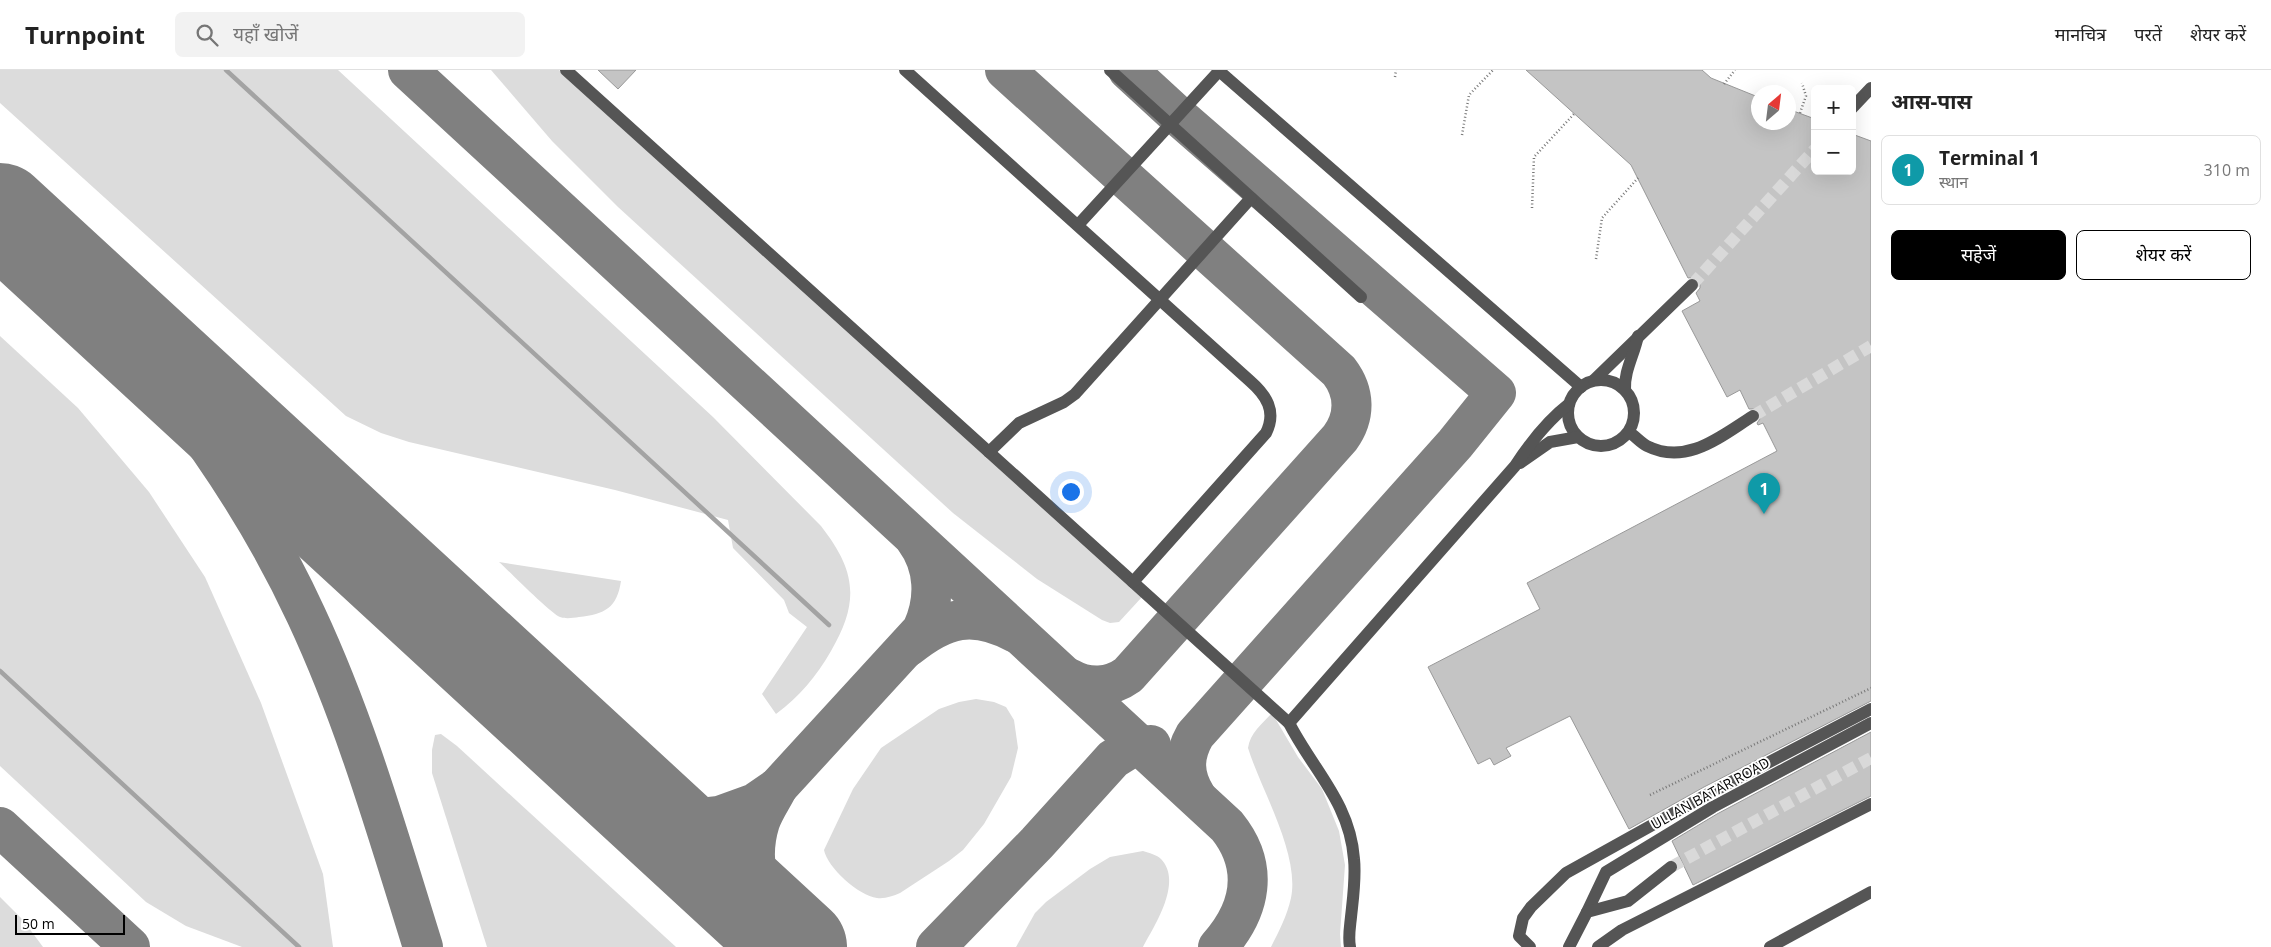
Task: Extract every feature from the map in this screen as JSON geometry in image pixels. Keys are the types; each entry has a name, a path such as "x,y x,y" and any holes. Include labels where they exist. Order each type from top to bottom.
{"street":[{"path":"566,70 1289,723 1327,781 1343,810 1349,828 1355,876 1350,947"},
{"path":"904,70 1262,392 1270,408 1269,427 1258,442 1133,582"},
{"path":"1110,70 1361,297"},
{"path":"1078,225 1219,70 1581,387"},
{"path":"1856,104 1871,88"},
{"path":"990,452 1019,423 1064,402 1075,394 1251,198"},
{"path":"1289,723 1515,466 1545,427 1569,404 1581,387 1594,380 1692,285"},
{"path":"1625,390 1628,364 1635,352 1638,336"},
{"path":"1569,404 1568,417 1570,427 1578,437 1592,446 1602,447 1621,441 1629,432 1635,415 1634,405 1625,390 1615,383 1594,380"},
{"path":"1629,432 1646,446 1669,452 1684,453 1700,449 1753,416"},
{"path":"1515,466 1550,442 1578,437"},
{"path":"1530,947 1519,936 1523,918 1540,898 1566,873 1708,794 1871,709"},
{"name":"ULLAN BATAR ROAD","path":"1569,947 1606,872 1713,807 1871,723"},
{"path":"1598,947 1622,930 1871,804"},
{"path":"1587,912 1628,900 1671,867"},
{"path":"1770,947 1871,892"}],"path":[{"path":"1395,77 1396,70"},
{"path":"1462,135 1469,95 1493,70"},
{"path":"1724,84 1735,70"},
{"path":"1800,113 1806,96 1802,83"},
{"path":"1532,208 1534,158 1574,114"},
{"path":"1596,258 1602,218 1638,178"},
{"path":"1650,795 1871,688"}],"shaded area":[{"path":"0,70 338,70 713,417 821,526 833,542 847,572 850,601 847,617 840,633 831,651 813,678 793,700 776,714 762,694 807,627 789,613 784,600 733,548 728,520 615,490 409,442 381,433 346,416 0,103"},
{"path":"491,70 559,70 1142,597 1119,622 1110,623 1102,620 1037,579 953,513 618,207 552,141"},
{"path":"0,336 78,408 149,492 205,577 261,703 323,874 333,947 242,947 186,926 146,902 0,766"},
{"path":"499,562 621,581 616,598 608,608 588,616 564,618 548,608"},
{"path":"976,699 994,702 1006,707 1014,720 1018,748 1011,777 984,824 963,850 900,893 889,897 877,898 862,892 837,872 826,857 824,850 853,789 881,748 939,709 959,702"},
{"path":"1272,713 1298,757 1322,789 1339,831 1345,865 1340,934 1341,947 1271,947 1291,898 1290,862 1278,822 1248,748 1254,733"},
{"path":"441,734 457,746 676,947 487,947 432,773 432,750 435,735"},
{"path":"1143,851 1161,859 1167,868 1169,879 1165,903 1143,947 1016,947 1035,913 1046,902 1090,869 1110,857"},
{"path":"0,897 23,920 43,947 0,947"}],"building":[{"path":"598,70 636,70 618,89"},
{"path":"1526,70 1702,70 1711,78 1751,94 1751,130 1796,130 1796,112 1811,118 1811,175 1856,175 1856,135 1871,141 1871,701 1704,787 1629,829 1570,716 1506,748 1511,756 1494,765 1490,758 1478,764 1428,667 1540,609 1527,583 1777,451 1763,423 1758,425 1757,423 1760,419 1760,411 1749,409 1740,390 1727,397 1682,311 1700,301 1696,293 1700,288 1700,283 1695,277 1688,278 1631,165"},
{"path":"1871,732 1871,796 1693,885 1672,841 1717,814"}],"waterway":[{"path":"226,70 829,625"},
{"path":"0,671 299,947"}],"taxiway":[{"path":"408,70 1227,826 1237,841 1244,857 1247,888 1238,918 1218,947"},
{"path":"1005,70 1339,371 1351,396 1349,421 1340,438 1128,675 1114,682 1099,686 1076,682 1069,678"},
{"path":"1128,70 1178,116 1496,393 1455,444 1195,735 1188,750 1186,766 1189,781 1196,796"},
{"path":"60,268 132,348 173,398 246,503 278,558 324,655 356,738 423,947"},
{"path":"622,786 663,810 681,816 701,818 719,816 755,803 778,787 922,630 930,607 931,583 926,560 922,549 915,539"},
{"path":"908,647 934,629 960,620 986,621 1016,633"},
{"path":"936,947 1037,843 1113,759 1129,749 1151,745"},
{"path":"778,787 760,822 755,857 757,874 761,891 777,921 801,947"},
{"path":"0,827 130,947"}],"runway":[{"path":"0,213 797,947"}],"tunnel":[{"path":"1692,285 1811,153"},
{"path":"1753,416 1871,346"},
{"path":"1671,867 1871,758"}],"place":[{"name":"Terminal 1","path":"1764,514"}]}
